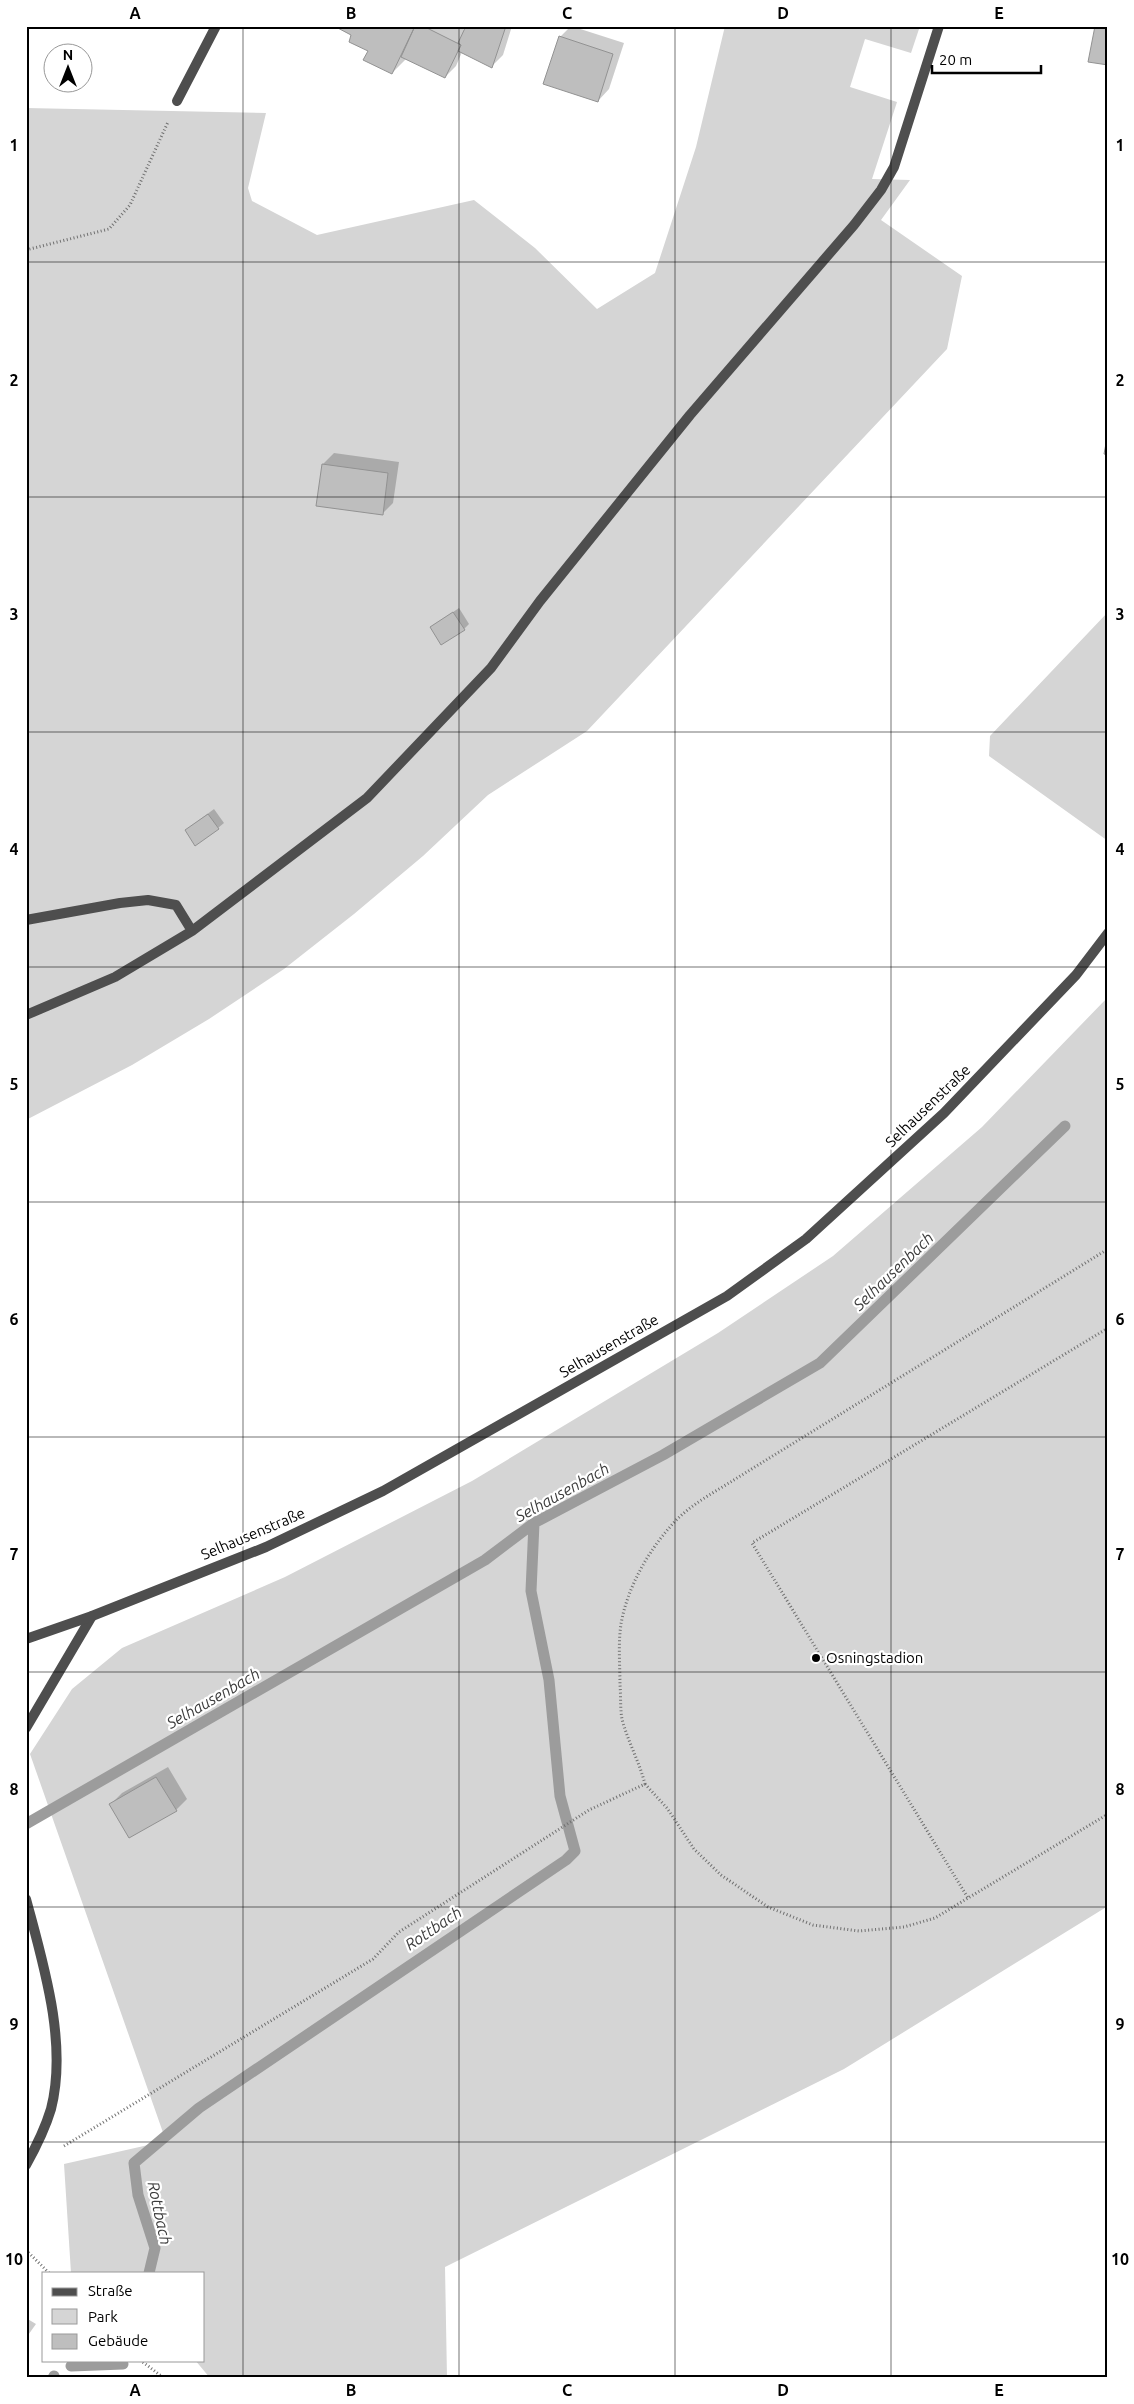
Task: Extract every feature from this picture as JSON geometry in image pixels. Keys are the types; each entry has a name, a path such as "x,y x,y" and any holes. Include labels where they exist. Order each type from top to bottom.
{"street":[{"path":"177,101 216,26"},
{"path":"26,1015 115,977 192,931 367,798 491,668 540,600 690,415 854,225 880,190 894,167 939,26"},
{"path":"26,920 120,903 148,900 176,905 192,931"},
{"name":"Selhausenstraße","path":"26,1639 92,1616 266,1547 383,1491 727,1296 806,1238 944,1113 1076,975 1108,933"},
{"path":"26,1728 92,1616"},
{"path":"26,1899 48,1978 54,2028 55,2082 51,2109 39,2142 26,2165"}],"path":[{"path":"26,250 109,229 130,205 136,195 177,101"},
{"path":"1108,1249 702,1500 671,1525 648,1557 632,1589 621,1624 620,1667 622,1718 629,1741 639,1761 645,1784 667,1808 694,1849 721,1875 768,1907 813,1925 859,1931 904,1927 935,1918 1108,1814"},
{"path":"968,1898 752,1543 1108,1328"},
{"path":"39,2142 63,2146 72,2141 373,1959 399,1932 589,1810 645,1784"},
{"path":"26,2250 48,2272"},
{"path":"143,2362 164,2378"}],"green space":[{"path":"725,26 920,26 911,53 865,39 850,87 897,102 872,179 910,180 881,220 962,276 947,349 587,731 488,795 423,856 284,969 209,1019 132,1065 26,1120 26,108 266,113 248,188 252,201 317,235 474,200 535,248 597,309 655,273 696,147"},
{"path":"1108,612 1108,841 989,756 990,736"},
{"path":"1108,997 1108,1906 844,2069 445,2267 447,2378 210,2378 197,2362 205,2362 205,2272 71,2272 64,2164 166,2141 30,1754 72,1689 122,1648 285,1577 472,1481 718,1333 833,1256 982,1127"}],"building":[{"path":"334,26 415,26 392,74 363,60 368,51 349,42 351,35"},
{"path":"415,26 423,26 461,45 445,78 401,57"},
{"path":"466,26 506,26 492,68 458,51 461,45 458,43"},
{"path":"1095,26 1108,26 1108,65 1088,62"},
{"path":"559,36 613,54 598,102 543,84"},
{"path":"1108,433 1108,455 1104,454"},
{"path":"322,464 388,473 383,515 316,506"},
{"path":"453,612 465,630 441,645 430,627"},
{"path":"208,814 219,829 195,846 185,830"},
{"path":"156,1777 177,1811 129,1838 109,1804"}],"waterway":[{"name":"Selhausenbach","path":"26,1824 485,1560 534,1523 663,1455 820,1363 1065,1126"},
{"name":"Rottbach","path":"149,2272 155,2248 138,2195 134,2163 199,2108 566,1860 575,1851 560,1796 549,1680 531,1591 534,1523"},
{"name":"Rottbach","path":"71,2366 123,2364"}],"place":[{"name":"Osningstadion","path":"816,1658"}]}
